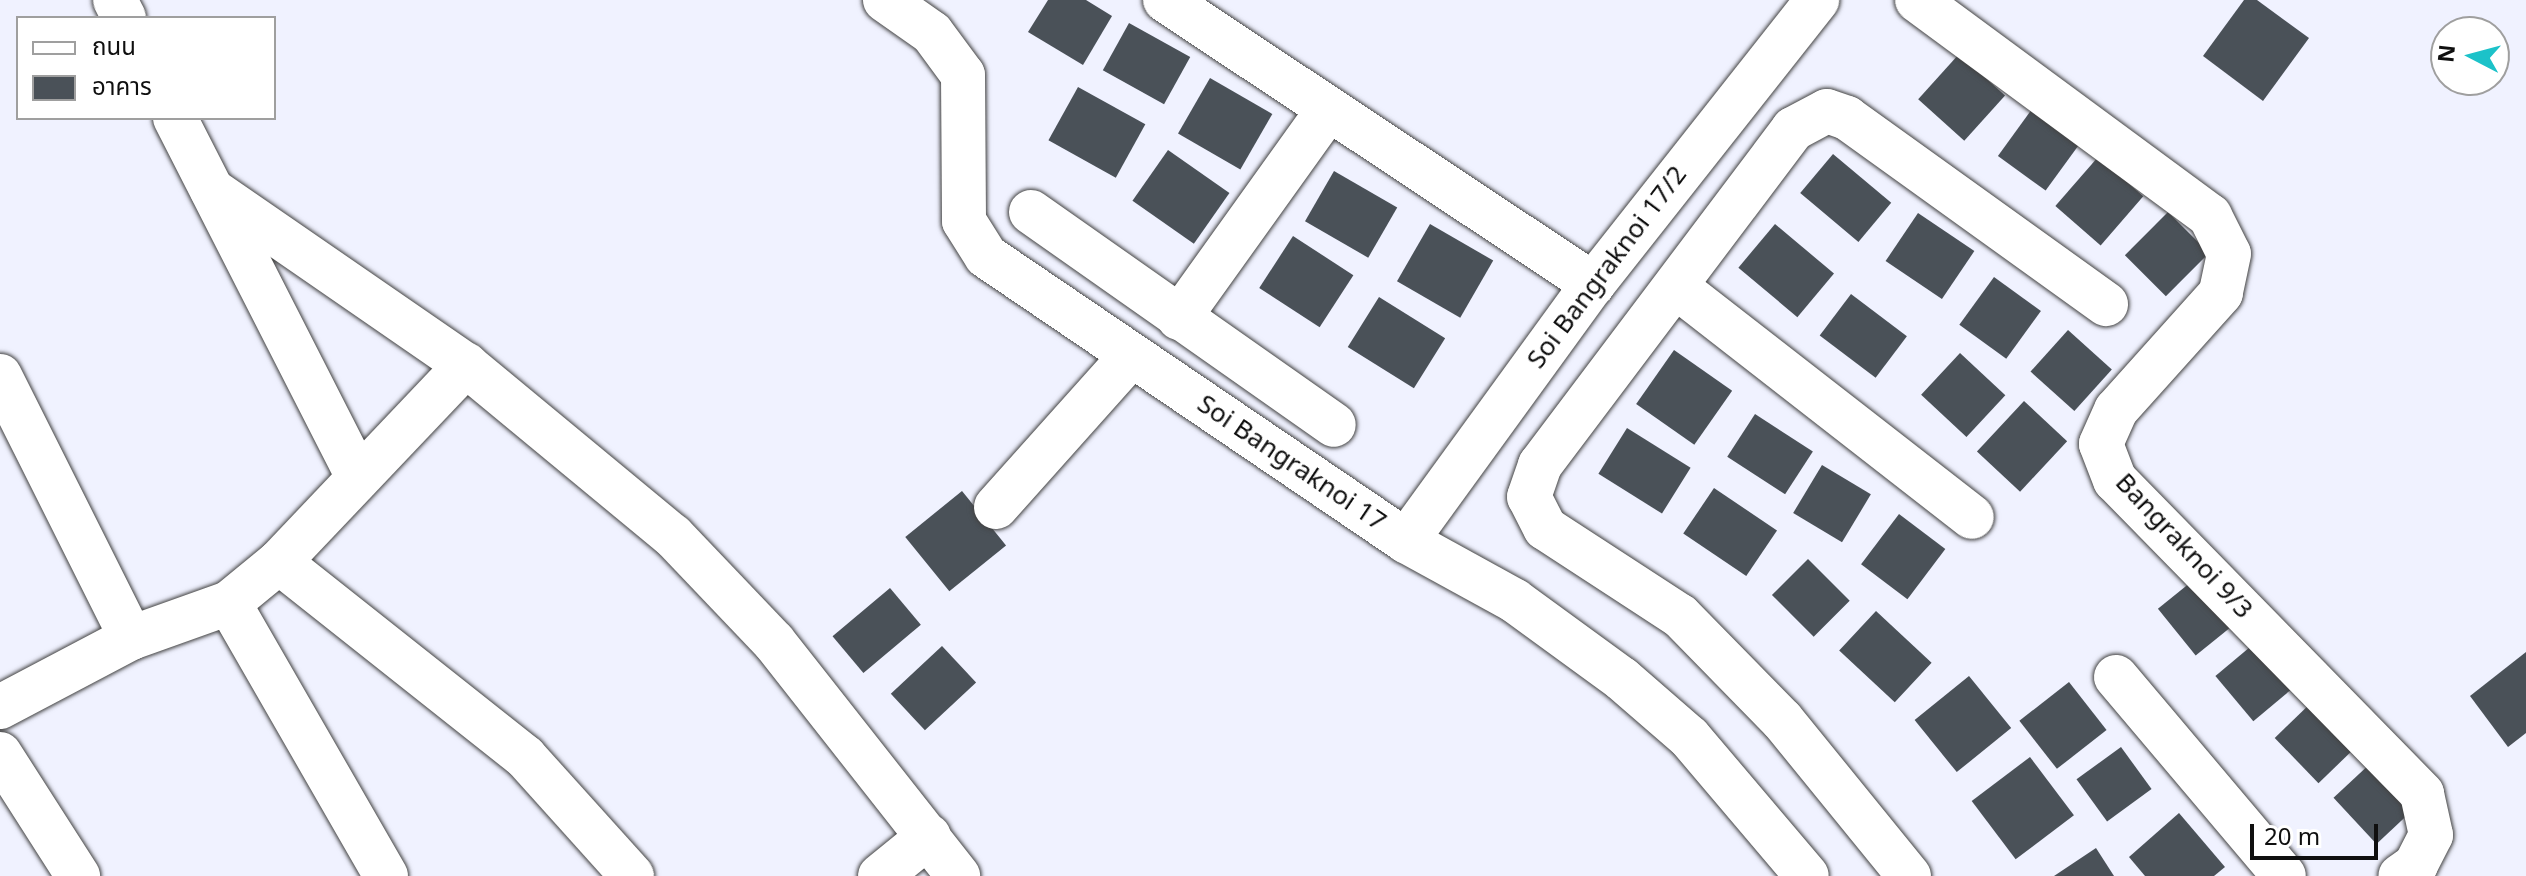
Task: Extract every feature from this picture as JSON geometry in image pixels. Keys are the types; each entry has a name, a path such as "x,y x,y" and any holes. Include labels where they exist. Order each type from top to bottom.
{"street":[{"name":"Soi Bangraknoi 17","path":"885,0 932,33 963,75 964,221 986,256 1130,357 1406,541 1515,601 1622,679 1689,737 1807,876"},
{"path":"1165,0 1327,111 1593,284"},
{"name":"Soi Bangraknoi 17/2","path":"1406,541 1593,284 1817,0"},
{"name":"Bangraknoi 9/3","path":"1917,0 2210,216 2229,254 2221,293 2116,410 2101,444 2115,480 2422,794 2431,835 2416,865 2400,876"},
{"path":"1179,318 1327,111"},
{"path":"1909,876 1782,720 1680,616 1545,528 1529,497 1540,465 1679,289 1793,129 1827,111 1847,118 2106,304"},
{"path":"176,120 358,477"},
{"path":"212,190 466,365 673,536 774,642 958,876"},
{"path":"1031,212 1334,425"},
{"path":"1679,289 1972,517"},
{"path":"996,507 1130,357"},
{"path":"0,707 131,638 229,603 279,562 466,365"},
{"path":"0,376 131,638"},
{"path":"279,562 525,757 632,876"},
{"path":"229,603 386,876"},
{"path":"2116,677 2284,876"},
{"path":"0,754 78,876"},
{"path":"880,876 929,836"}],"building":[{"path":"1048,0 1086,0 1112,16 1083,65 1028,32"},
{"path":"2244,0 2257,0 2309,38 2263,101 2203,56"},
{"path":"1129,23 1190,57 1164,104 1103,70"},
{"path":"1959,54 2005,95 1964,141 1918,99"},
{"path":"1210,78 1272,114 1240,169 1178,133"},
{"path":"1078,87 1145,124 1116,178 1048,140"},
{"path":"2032,109 2080,144 2046,191 1998,156"},
{"path":"1168,150 1229,193 1194,244 1132,201"},
{"path":"1833,154 1891,203 1858,242 1800,193"},
{"path":"2098,157 2143,196 2101,245 2055,206"},
{"path":"1334,171 1397,208 1368,258 1305,221"},
{"path":"2168,212 2209,253 2166,296 2125,255"},
{"path":"1918,213 1974,251 1942,299 1886,261"},
{"path":"1430,224 1493,260 1460,318 1397,281"},
{"path":"1775,224 1834,273 1797,317 1738,268"},
{"path":"1293,236 1353,275 1320,327 1259,288"},
{"path":"1994,277 2041,311 2006,359 1959,325"},
{"path":"1851,294 1907,336 1876,378 1820,336"},
{"path":"1379,297 1445,338 1414,388 1348,347"},
{"path":"2068,330 2112,369 2074,411 2031,372"},
{"path":"1674,350 1732,391 1694,445 1636,404"},
{"path":"1960,353 2005,395 1966,437 1921,395"},
{"path":"2024,401 2067,441 2020,492 1977,451"},
{"path":"1755,414 1813,452 1785,494 1727,457"},
{"path":"1627,428 1691,468 1662,514 1598,474"},
{"path":"1822,465 1871,494 1842,542 1793,513"},
{"path":"1714,488 1777,530 1746,576 1683,534"},
{"path":"962,491 1006,545 949,591 905,537"},
{"path":"1899,514 1945,549 1907,599 1861,564"},
{"path":"1808,559 1850,601 1814,637 1772,595"},
{"path":"2196,578 2234,625 2196,655 2158,609"},
{"path":"890,588 921,625 863,673 833,636"},
{"path":"1876,611 1932,663 1895,702 1839,650"},
{"path":"2256,642 2294,687 2253,721 2215,676"},
{"path":"942,646 976,683 925,730 891,694"},
{"path":"2526,652 2526,733 2508,747 2470,696"},
{"path":"1969,676 2011,728 1957,772 1915,720"},
{"path":"2069,682 2107,730 2057,769 2019,721"},
{"path":"2315,699 2359,744 2318,783 2275,738"},
{"path":"2121,747 2152,789 2107,821 2077,779"},
{"path":"2030,757 2074,815 2016,859 1972,801"},
{"path":"2373,761 2416,807 2376,844 2334,798"},
{"path":"2179,813 2225,867 2214,876 2145,876 2129,857"},
{"path":"2096,848 2114,876 2054,876"}]}
